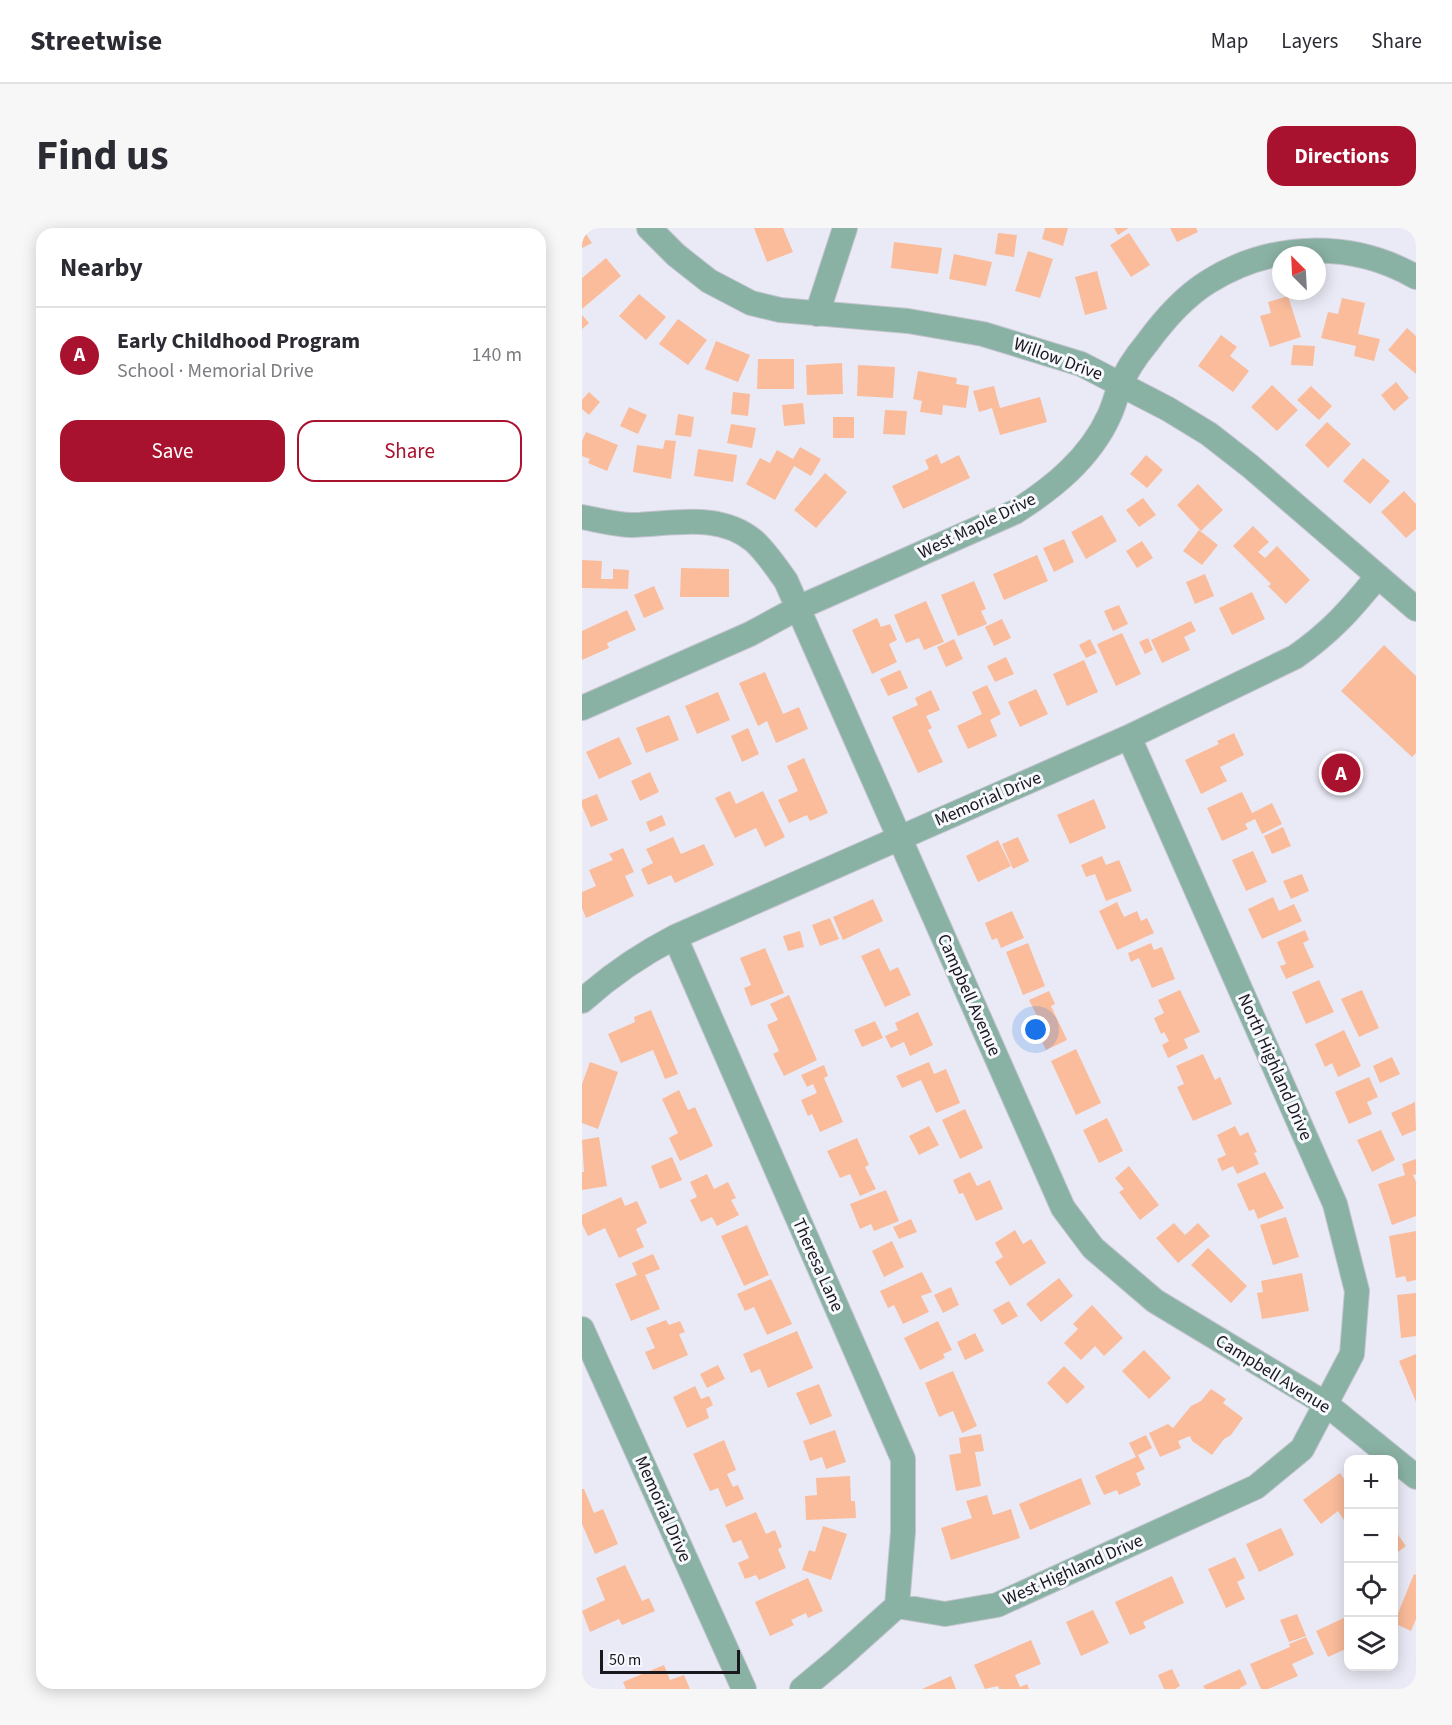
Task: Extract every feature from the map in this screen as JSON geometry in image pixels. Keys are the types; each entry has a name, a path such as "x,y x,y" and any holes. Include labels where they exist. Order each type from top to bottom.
{"street":[{"name":"Willow Drive","path":"649,228 676,255 709,281 751,303 780,310 908,321 982,334 1082,364 1168,409 1209,434 1250,466 1416,609"},
{"path":"817,314 845,228"},
{"name":"West Maple Drive","path":"582,708 750,634 798,608 1015,512 1044,493 1070,472 1090,447 1109,416 1121,384 1146,343 1176,309 1206,283 1233,269 1263,258 1296,250 1327,251 1353,253 1399,268 1416,277"},
{"name":"Campbell Avenue","path":"582,517 631,525 702,521 729,527 752,540 770,557 786,581 1063,1208 1093,1248 1155,1301 1326,1404 1416,1478"},
{"name":"Memorial Drive","path":"582,1001 608,978 640,955 675,937 1129,737 1295,657 1345,617 1378,576"},
{"name":"North Highland Drive","path":"1129,737 1335,1204 1357,1291 1352,1354 1326,1404"},
{"name":"Theresa Lane","path":"675,937 903,1459 903,1532 897,1606"},
{"name":"Memorial Drive","path":"582,1329 744,1689"},
{"name":"West Highland Drive","path":"897,1606 945,1614 997,1605 1256,1487 1302,1449 1326,1404"},
{"path":"802,1689 897,1606"}],"building":[{"path":"582,228 592,243 582,248"},
{"path":"754,228 783,228 793,252 767,262"},
{"path":"1045,228 1068,228 1063,246 1042,239"},
{"path":"1114,228 1129,228 1118,235"},
{"path":"1170,228 1196,228 1198,232 1177,242"},
{"path":"998,233 1017,235 1014,257 995,254"},
{"path":"1129,233 1150,265 1131,277 1110,245"},
{"path":"894,242 942,248 938,274 891,268"},
{"path":"1028,251 1053,259 1040,298 1015,291"},
{"path":"954,254 992,262 986,286 949,279"},
{"path":"606,258 621,276 582,309 582,278"},
{"path":"1097,271 1107,309 1085,315 1075,277"},
{"path":"639,294 666,317 646,340 619,316"},
{"path":"1342,298 1365,303 1358,334 1380,339 1374,361 1354,356 1356,346 1321,338 1328,312 1338,314"},
{"path":"1289,300 1301,337 1270,347 1260,316 1271,313 1268,302"},
{"path":"582,315 589,323 582,329"},
{"path":"678,319 707,340 688,365 659,344"},
{"path":"1407,328 1416,336 1416,374 1388,350"},
{"path":"1221,335 1237,347 1230,356 1249,371 1233,392 1198,366"},
{"path":"716,341 750,355 738,382 705,369"},
{"path":"1293,345 1315,346 1313,366 1291,365"},
{"path":"758,359 794,359 794,389 757,389"},
{"path":"842,363 843,394 807,395 806,365"},
{"path":"858,365 895,367 893,398 857,396"},
{"path":"918,371 957,378 956,384 969,386 966,408 943,405 942,415 920,412 922,401 913,399"},
{"path":"1396,382 1409,398 1394,411 1381,395"},
{"path":"1272,385 1298,410 1277,431 1251,407"},
{"path":"994,386 1000,408 1040,397 1047,422 1000,435 992,408 979,412 973,391"},
{"path":"1311,386 1332,406 1319,420 1297,400"},
{"path":"589,392 600,402 589,415 582,409 582,400"},
{"path":"733,392 750,394 748,416 731,414"},
{"path":"803,403 805,424 784,426 782,405"},
{"path":"629,407 647,415 638,434 620,426"},
{"path":"885,410 907,411 905,435 883,434"},
{"path":"678,414 694,417 691,437 675,435"},
{"path":"833,417 854,417 854,438 833,438"},
{"path":"1327,422 1351,444 1328,468 1305,445"},
{"path":"731,424 756,428 752,448 727,443"},
{"path":"586,432 618,445 607,471 588,463 590,459 582,456 582,441"},
{"path":"665,440 676,441 671,479 633,472 637,445 663,449"},
{"path":"800,447 821,459 811,476 794,466 775,500 746,484 760,458 770,463 777,450 793,459"},
{"path":"698,449 737,455 733,482 694,476"},
{"path":"937,454 941,464 959,455 970,478 903,509 892,486 929,469 925,460"},
{"path":"1146,455 1163,470 1147,488 1130,474"},
{"path":"1363,458 1390,481 1370,504 1343,481"},
{"path":"825,473 847,492 816,528 794,510"},
{"path":"1198,484 1223,510 1201,531 1177,505"},
{"path":"1404,491 1416,504 1416,529 1406,538 1381,512"},
{"path":"1143,498 1156,515 1139,527 1126,510"},
{"path":"1102,515 1117,541 1086,559 1071,532"},
{"path":"1253,526 1269,542 1258,552 1265,558 1277,546 1310,580 1286,604 1268,586 1271,584 1233,546"},
{"path":"1199,530 1218,545 1202,565 1183,551"},
{"path":"1064,539 1074,562 1054,572 1043,548"},
{"path":"1142,541 1153,558 1137,568 1126,551"},
{"path":"1037,555 1048,581 1004,600 993,574"},
{"path":"582,560 602,561 601,579 613,579 613,569 629,570 628,589 582,588"},
{"path":"681,568 729,569 729,597 680,597"},
{"path":"1205,574 1214,596 1195,604 1186,582"},
{"path":"974,581 986,609 981,611 987,624 958,636 941,595"},
{"path":"654,586 664,609 644,618 634,595"},
{"path":"1252,592 1265,619 1232,635 1219,608"},
{"path":"926,601 944,642 924,650 919,638 906,643 894,615"},
{"path":"1119,605 1128,624 1113,631 1104,611"},
{"path":"627,610 636,630 607,643 609,648 582,660 582,631"},
{"path":"877,618 881,627 890,624 897,640 889,644 897,662 872,674 852,630"},
{"path":"1002,619 1011,638 994,646 985,627"},
{"path":"1191,621 1196,631 1184,637 1190,650 1162,663 1151,640"},
{"path":"1122,633 1141,674 1116,686 1097,644"},
{"path":"1148,638 1153,650 1145,654 1139,642"},
{"path":"954,639 963,659 946,667 937,647"},
{"path":"1090,639 1097,653 1086,658 1079,645"},
{"path":"1384,645 1416,676 1416,753 1412,757 1341,691"},
{"path":"1006,657 1014,674 995,682 987,666"},
{"path":"1084,660 1098,692 1067,706 1053,674"},
{"path":"900,670 908,688 888,696 880,679"},
{"path":"765,672 783,714 799,707 808,729 776,743 767,721 758,726 739,683"},
{"path":"987,685 1001,714 990,720 997,736 968,749 957,726 982,714 972,692"},
{"path":"1036,689 1048,714 1020,727 1008,702"},
{"path":"931,690 940,710 926,716 932,728 928,730 943,762 918,773 892,717 918,705 915,698"},
{"path":"718,692 730,720 697,734 685,706"},
{"path":"669,715 679,740 646,753 636,728"},
{"path":"748,728 759,754 742,762 731,736"},
{"path":"1234,733 1244,755 1220,767 1227,781 1201,794 1185,760 1219,744 1217,741"},
{"path":"619,737 632,764 599,779 586,752"},
{"path":"804,758 828,813 810,821 807,815 789,823 778,800 798,791 787,766"},
{"path":"650,772 659,792 640,801 631,781"},
{"path":"730,791 736,804 763,791 785,837 765,847 756,828 735,838 715,798"},
{"path":"1242,792 1252,813 1272,803 1282,824 1262,834 1255,819 1245,824 1248,829 1222,841 1207,808"},
{"path":"597,794 608,820 591,827 582,806 582,800"},
{"path":"1094,799 1106,828 1070,844 1057,815"},
{"path":"662,815 666,825 650,832 646,822"},
{"path":"1283,827 1291,846 1272,854 1264,836"},
{"path":"673,837 681,854 704,844 714,865 675,883 671,875 648,885 641,869 653,863 646,849"},
{"path":"1018,837 1029,861 1013,869 1002,844"},
{"path":"998,840 1011,866 978,882 966,856"},
{"path":"623,848 634,872 625,876 634,896 586,918 582,908 582,892 596,886 589,870 613,860 609,854"},
{"path":"1253,851 1267,882 1246,891 1232,860"},
{"path":"1102,856 1106,865 1119,860 1132,891 1106,901 1095,874 1086,877 1081,865"},
{"path":"1302,874 1309,891 1291,899 1283,881"},
{"path":"1273,897 1279,911 1294,904 1302,921 1262,939 1248,909"},
{"path":"873,899 883,921 843,940 833,917"},
{"path":"1117,902 1124,917 1137,911 1141,921 1147,918 1154,933 1117,950 1099,911"},
{"path":"1012,911 1024,938 1001,948 997,938 992,940 985,923"},
{"path":"830,918 839,939 820,946 812,925"},
{"path":"1305,930 1309,940 1303,943 1314,967 1286,979 1280,966 1286,964 1277,942"},
{"path":"800,931 804,947 788,951 783,936"},
{"path":"1028,943 1045,986 1023,995 1006,952"},
{"path":"1151,943 1154,950 1162,947 1175,979 1152,988 1139,958 1131,962 1128,953"},
{"path":"765,948 784,993 751,1006 744,988 751,985 740,958"},
{"path":"879,948 890,971 898,967 911,995 885,1007 861,956"},
{"path":"1319,980 1334,1012 1306,1024 1292,992"},
{"path":"1180,990 1200,1032 1184,1039 1188,1048 1168,1058 1162,1045 1169,1041 1164,1032 1161,1034 1154,1018 1164,1013 1158,1000"},
{"path":"1362,990 1379,1028 1359,1037 1341,999"},
{"path":"1049,991 1055,1004 1051,1006 1067,1040 1046,1050 1033,1023 1039,1020 1029,1000"},
{"path":"789,995 817,1060 784,1076 773,1054 779,1051 767,1025 778,1020 770,1004"},
{"path":"651,1010 678,1074 665,1079 653,1050 621,1063 608,1034 635,1022 634,1017"},
{"path":"918,1012 933,1045 910,1056 904,1042 891,1048 885,1036 898,1030 895,1023"},
{"path":"875,1021 883,1038 862,1047 854,1030"},
{"path":"1344,1030 1361,1066 1338,1077 1332,1063 1325,1067 1315,1044"},
{"path":"1076,1049 1101,1103 1076,1115 1051,1061"},
{"path":"1203,1054 1215,1080 1220,1077 1232,1104 1193,1121 1177,1087 1184,1084 1176,1066"},
{"path":"1392,1057 1400,1074 1380,1083 1373,1066"},
{"path":"590,1062 618,1072 598,1129 582,1123 582,1084"},
{"path":"929,1062 934,1074 946,1069 960,1103 936,1113 921,1080 902,1088 896,1076"},
{"path":"824,1065 828,1076 824,1078 843,1122 820,1132 812,1114 808,1116 801,1100 817,1093 813,1084 807,1087 801,1075"},
{"path":"1369,1077 1378,1097 1367,1102 1372,1114 1349,1124 1335,1092"},
{"path":"679,1090 688,1110 695,1107 713,1146 680,1161 669,1138 678,1133 662,1099"},
{"path":"1415,1102 1416,1130 1402,1136 1391,1113"},
{"path":"965,1109 983,1148 960,1159 942,1120"},
{"path":"1107,1118 1123,1151 1099,1163 1083,1130"},
{"path":"929,1126 939,1145 919,1155 909,1136"},
{"path":"1235,1126 1240,1136 1248,1132 1257,1152 1254,1153 1259,1164 1237,1174 1233,1166 1222,1171 1217,1159 1226,1155 1217,1135"},
{"path":"1381,1130 1395,1160 1372,1172 1357,1140"},
{"path":"599,1137 607,1186 582,1190 582,1172 584,1172 582,1140"},
{"path":"857,1138 869,1165 865,1167 876,1189 860,1196 850,1174 840,1178 827,1151"},
{"path":"672,1157 682,1180 660,1189 651,1166"},
{"path":"1416,1159 1416,1174 1413,1175 1416,1182 1416,1216 1392,1225 1378,1184 1405,1175 1402,1164"},
{"path":"1129,1166 1159,1205 1140,1220 1119,1192 1124,1189 1115,1178"},
{"path":"970,1172 977,1186 990,1180 1003,1209 976,1221 963,1193 959,1194 953,1180"},
{"path":"1265,1172 1284,1208 1258,1219 1254,1209 1249,1211 1237,1184"},
{"path":"707,1174 714,1189 728,1182 736,1198 731,1200 739,1215 717,1226 712,1217 701,1222 690,1200 697,1197 690,1182"},
{"path":"886,1190 899,1221 874,1231 871,1224 860,1229 850,1204"},
{"path":"621,1197 625,1206 637,1201 647,1223 636,1229 644,1247 619,1258 605,1228 588,1236 582,1224 582,1215"},
{"path":"1286,1217 1299,1257 1273,1265 1260,1225"},
{"path":"911,1219 917,1232 899,1239 893,1227"},
{"path":"1174,1223 1185,1235 1198,1223 1210,1236 1178,1263 1156,1238"},
{"path":"747,1225 769,1275 744,1286 721,1236"},
{"path":"1015,1230 1023,1244 1031,1239 1046,1263 1010,1286 995,1262 1003,1257 995,1243"},
{"path":"1416,1231 1416,1280 1407,1282 1405,1276 1396,1278 1389,1236"},
{"path":"892,1241 904,1267 884,1277 872,1251"},
{"path":"1208,1248 1247,1286 1231,1303 1191,1265"},
{"path":"653,1254 660,1269 645,1275 660,1309 631,1321 615,1284 637,1275 632,1263"},
{"path":"922,1272 932,1292 921,1296 929,1312 903,1324 894,1305 888,1308 880,1291"},
{"path":"1302,1273 1309,1311 1262,1319 1257,1293 1263,1292 1261,1281"},
{"path":"1059,1278 1073,1296 1041,1322 1026,1304"},
{"path":"771,1279 792,1324 767,1335 754,1307 745,1311 737,1294"},
{"path":"951,1287 959,1305 943,1313 934,1295"},
{"path":"1416,1293 1416,1336 1401,1338 1397,1295"},
{"path":"1009,1301 1018,1316 1002,1325 993,1310"},
{"path":"1092,1305 1123,1338 1104,1356 1095,1346 1081,1360 1064,1343 1078,1329 1073,1324"},
{"path":"666,1320 669,1325 680,1321 685,1332 679,1334 688,1355 653,1370 645,1352 655,1348 646,1328"},
{"path":"938,1321 952,1350 943,1354 945,1358 920,1370 904,1338"},
{"path":"797,1331 813,1368 768,1388 760,1369 751,1373 743,1354"},
{"path":"975,1333 984,1351 965,1360 957,1342"},
{"path":"1144,1350 1171,1378 1149,1399 1122,1371"},
{"path":"1416,1354 1416,1402 1399,1361"},
{"path":"718,1365 725,1379 707,1388 700,1374"},
{"path":"1064,1366 1085,1387 1067,1404 1047,1383"},
{"path":"953,1371 977,1426 962,1433 953,1411 939,1417 925,1383"},
{"path":"819,1384 832,1416 810,1425 796,1393"},
{"path":"695,1386 701,1399 709,1396 713,1405 706,1409 709,1418 687,1428 673,1397"},
{"path":"1211,1389 1226,1399 1223,1403 1243,1418 1231,1435 1224,1439 1212,1455 1192,1441 1190,1436 1178,1441 1181,1448 1160,1457 1149,1433 1168,1424 1173,1428 1191,1406 1201,1401"},
{"path":"835,1430 846,1462 826,1469 822,1457 810,1461 803,1441"},
{"path":"981,1434 984,1451 975,1452 981,1486 956,1491 949,1455 961,1453 959,1438"},
{"path":"1146,1435 1152,1448 1138,1455 1145,1469 1136,1473 1141,1485 1119,1495 1117,1490 1104,1495 1095,1476 1136,1457 1129,1443"},
{"path":"724,1440 736,1470 727,1474 733,1487 738,1485 744,1499 726,1507 718,1488 710,1491 693,1454"},
{"path":"1340,1473 1344,1479 1344,1520 1338,1511 1321,1524 1303,1500"},
{"path":"850,1476 851,1501 855,1501 856,1518 806,1520 805,1496 817,1495 816,1478"},
{"path":"1081,1478 1091,1504 1030,1530 1019,1504"},
{"path":"582,1489 594,1513 603,1509 618,1544 595,1554 582,1524"},
{"path":"987,1495 993,1515 1011,1509 1020,1538 951,1560 941,1528 972,1518 966,1501"},
{"path":"756,1512 766,1534 775,1530 782,1547 778,1549 786,1568 759,1580 756,1575 745,1579 738,1563 749,1558 741,1540 733,1543 725,1525"},
{"path":"823,1526 847,1534 831,1580 802,1570 809,1550 815,1552"},
{"path":"1281,1528 1294,1555 1259,1572 1246,1544"},
{"path":"1398,1535 1406,1546 1398,1552"},
{"path":"1235,1557 1245,1578 1237,1582 1245,1599 1226,1608 1208,1569"},
{"path":"625,1565 642,1601 649,1598 655,1611 622,1625 619,1619 590,1632 582,1611 605,1600 596,1578"},
{"path":"1414,1574 1416,1575 1416,1619 1411,1631 1398,1625 1398,1613"},
{"path":"1172,1576 1184,1603 1143,1622 1146,1628 1130,1635 1115,1602"},
{"path":"808,1578 823,1611 808,1618 806,1613 791,1620 794,1625 770,1636 755,1602"},
{"path":"1093,1610 1109,1643 1081,1656 1066,1622"},
{"path":"1297,1614 1306,1636 1289,1642 1280,1620"},
{"path":"1344,1618 1344,1650 1328,1657 1316,1631"},
{"path":"1306,1637 1314,1654 1292,1664 1298,1676 1268,1689 1261,1689 1250,1664 1290,1647 1289,1644"},
{"path":"1031,1640 1041,1664 1015,1675 1020,1687 1027,1684 1029,1689 999,1689 998,1686 985,1689 974,1665"},
{"path":"664,1665 670,1680 684,1675 690,1689 626,1689 623,1682"},
{"path":"1172,1669 1180,1686 1175,1689 1164,1689 1158,1675"},
{"path":"1240,1669 1247,1684 1240,1689 1205,1689 1203,1686"},
{"path":"951,1676 956,1689 922,1689"}],"place":[{"name":"Early Childhood Program","path":"1341,773"}]}
